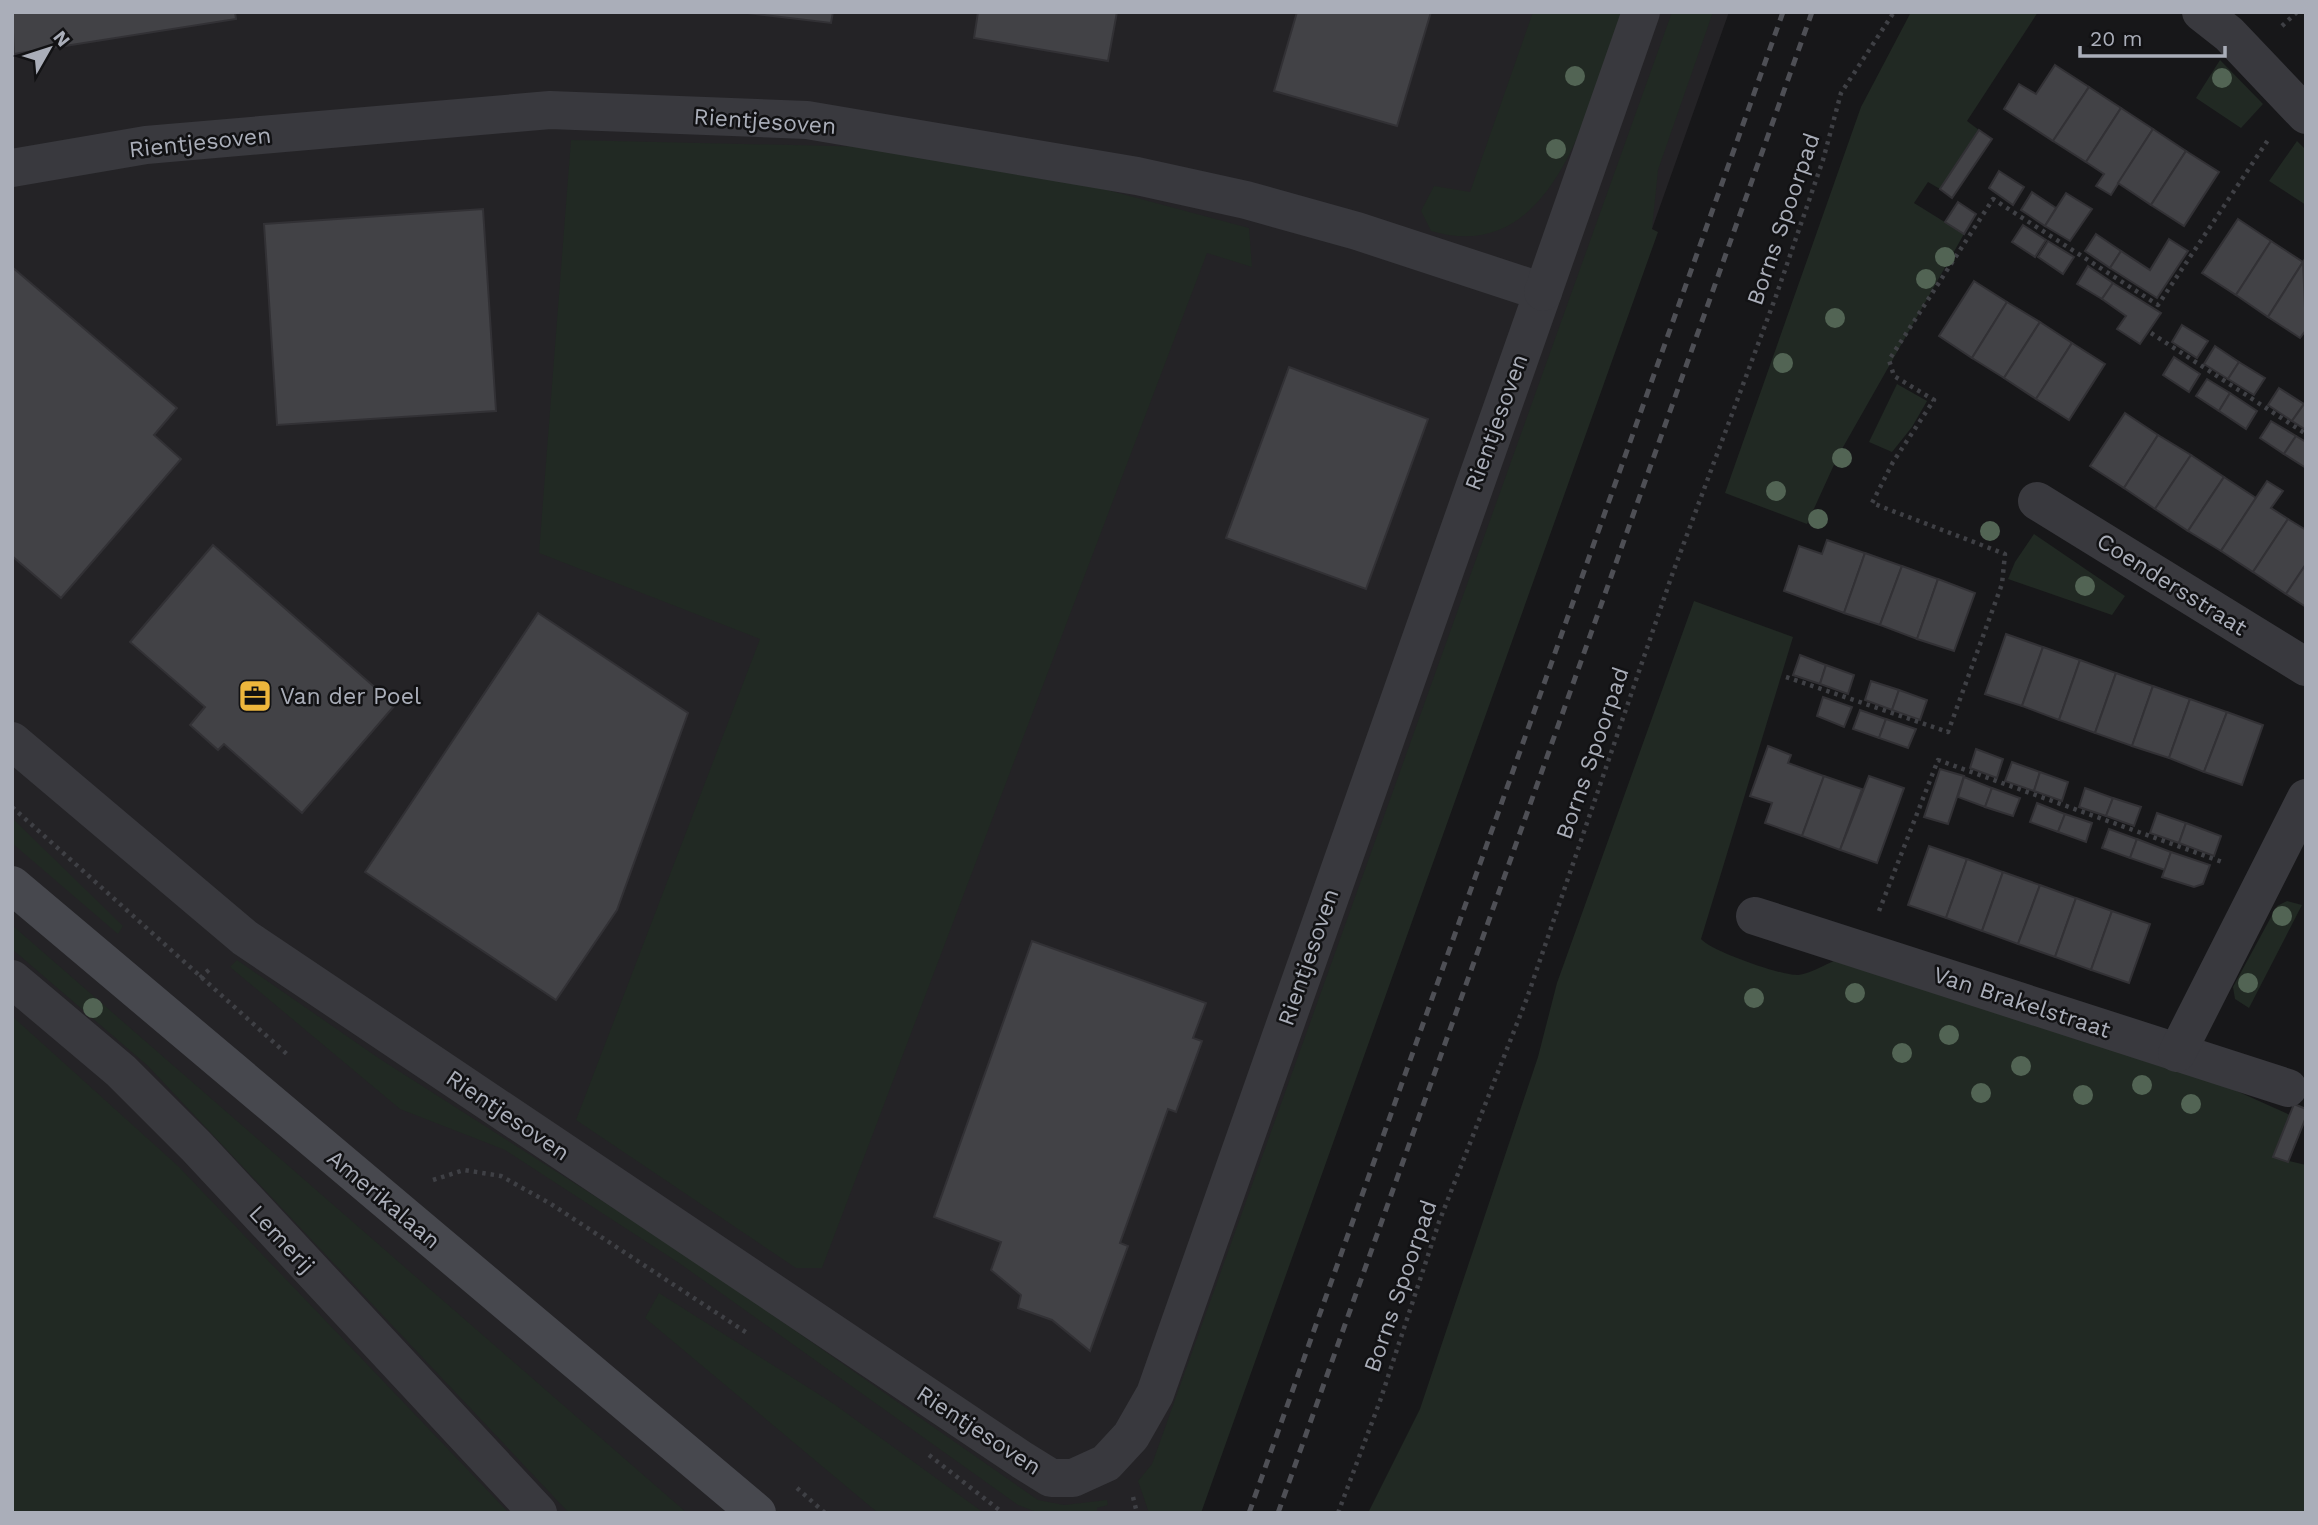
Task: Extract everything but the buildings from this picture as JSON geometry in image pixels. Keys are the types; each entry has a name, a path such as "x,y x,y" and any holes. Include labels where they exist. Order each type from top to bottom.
{"main road":[{"name":"Amerikalaan","path":"12,885 757,1513"}],"street":[{"name":"Rientjesoven","path":"12,741 245,938 1022,1460 1051,1478 1073,1478 1106,1463 1131,1436 1155,1394 1641,12"},
{"path":"2201,12 2229,34 2300,108"},
{"name":"Rientjesoven","path":"12,168 146,145 550,110 807,120 1137,176 1246,200 1356,231 1543,292"},
{"name":"Coendersstraat","path":"2037,501 2306,667"},
{"path":"2177,1053 2306,798"},
{"name":"Van Brakelstraat","path":"1755,916 2288,1088"},
{"name":"Lemerij","path":"12,979 121,1071 196,1146 538,1513"}],"path":[{"name":"Borns Spoorpad","path":"1338,1513 1380,1401 1439,1223 1527,998 1672,575 1776,296 1823,160 1841,93 1894,12"},
{"path":"1786,677 1948,732 2002,584 2005,554 1872,503 1894,462 1934,400 1894,376 1889,360 1993,199 2158,305 2300,108"},
{"path":"2151,333 2306,434"},
{"path":"1863,951 1938,760 2266,878"},
{"path":"12,807 291,1057"},
{"path":"422,1172 432,1180 464,1170 501,1176 551,1204 758,1340"},
{"path":"925,1452 1003,1513"}],"shaded area":[{"path":"12,12 1729,12 1196,1513 12,1513"},
{"path":"1533,12 1622,12 1581,129 1562,168 1539,201 1510,225 1474,236 1431,231 1421,211 1434,186 1470,192"},
{"path":"1672,12 1713,12 1658,170 1652,229 1658,232 1201,1513 1149,1513 1138,1481 1152,1464"},
{"path":"1911,12 2038,12 1967,121 1979,130 1940,189 1928,182 1914,203 1964,234 1838,456 1807,524 1725,493 1861,107"},
{"path":"2220,60 2263,104 2241,128 2196,98"},
{"path":"571,140 877,147 1085,184 1249,228 1252,267 1207,253 822,1268 796,1268 576,1120 760,639 539,553"},
{"path":"2297,141 2306,150 2306,205 2269,181"},
{"path":"1897,384 1927,401 1912,427 1892,452 1869,442"},
{"path":"2034,534 2125,596 2112,615 2008,579 2015,562"},
{"path":"1694,601 1793,637 1701,939 1732,956 1790,974 1807,973 1834,961 2181,1066 2290,1115 2273,1157 2306,1165 2306,1513 1368,1513 1420,1409 1538,1057 1557,983"},
{"path":"12,818 123,926 118,934 12,843"},
{"path":"2287,901 2302,905 2249,1008 2235,999 2233,987 2277,906"},
{"path":"12,925 687,1513 569,1513 148,1066 12,949"},
{"path":"237,960 380,1059 684,1253 1038,1500 1064,1505 1107,1500 1108,1505 1097,1508 1097,1513 1039,1513 1018,1505 679,1263 505,1150 400,1109 230,967"},
{"path":"12,1016 178,1166 509,1513 12,1513"},
{"path":"659,1293 834,1404 984,1513 878,1513 645,1318"}],"railway":[{"path":"1249,1513 1783,12"},
{"path":"1278,1513 1812,12"}],"place":[{"name":"Van der Poel","path":"255,696"}]}
